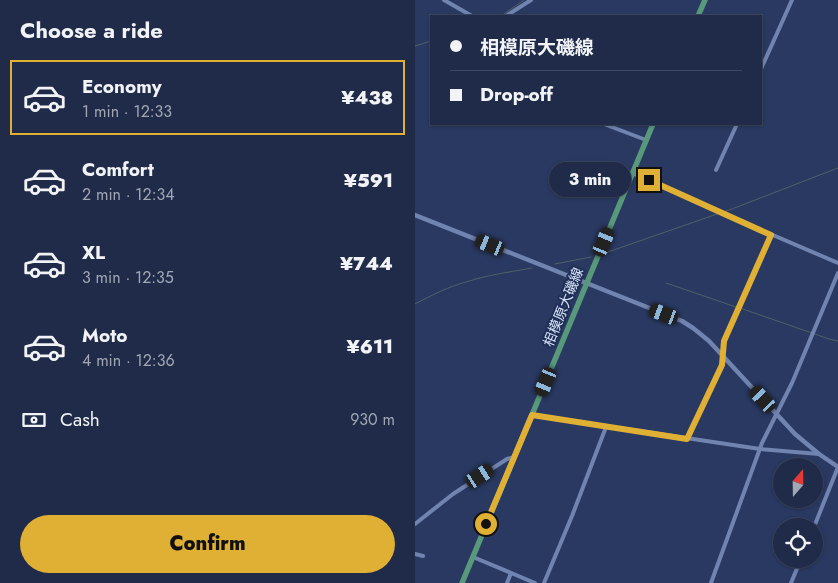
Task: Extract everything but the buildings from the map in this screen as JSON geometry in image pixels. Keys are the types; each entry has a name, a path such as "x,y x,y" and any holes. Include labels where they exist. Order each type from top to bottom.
{"main road":[{"path":"698,15 705,0"},
{"name":"相模原大磯線","path":"462,583 653,125"}],"street":[{"path":"444,0 470,15"},
{"path":"508,15 531,0"},
{"path":"762,68 792,0"},
{"path":"607,125 646,140"},
{"path":"716,170 737,125"},
{"path":"632,173 838,264"},
{"path":"416,217 586,283 693,328 723,355 795,434 838,467 818,518"},
{"path":"687,439 722,365 724,341 771,235"},
{"path":"711,583 760,449 792,383 838,273"},
{"path":"532,415 760,449 819,454"},
{"path":"544,583 606,427"},
{"path":"415,524 453,494 507,459 514,457"},
{"path":"415,554 423,556"},
{"path":"473,557 535,583"},
{"path":"791,583 797,568"},
{"path":"507,583 511,573"}],"waterway":[{"path":"502,15 524,0"},
{"path":"415,46 430,41"},
{"path":"724,212 838,168"},
{"path":"605,253 720,213"},
{"path":"555,264 591,257"},
{"path":"415,304 459,284 532,268"},
{"path":"666,283 736,307"},
{"path":"740,308 838,341"}],"route":[{"path":"486,524 532,415 687,439 722,365 724,341 771,235 649,180"}]}
